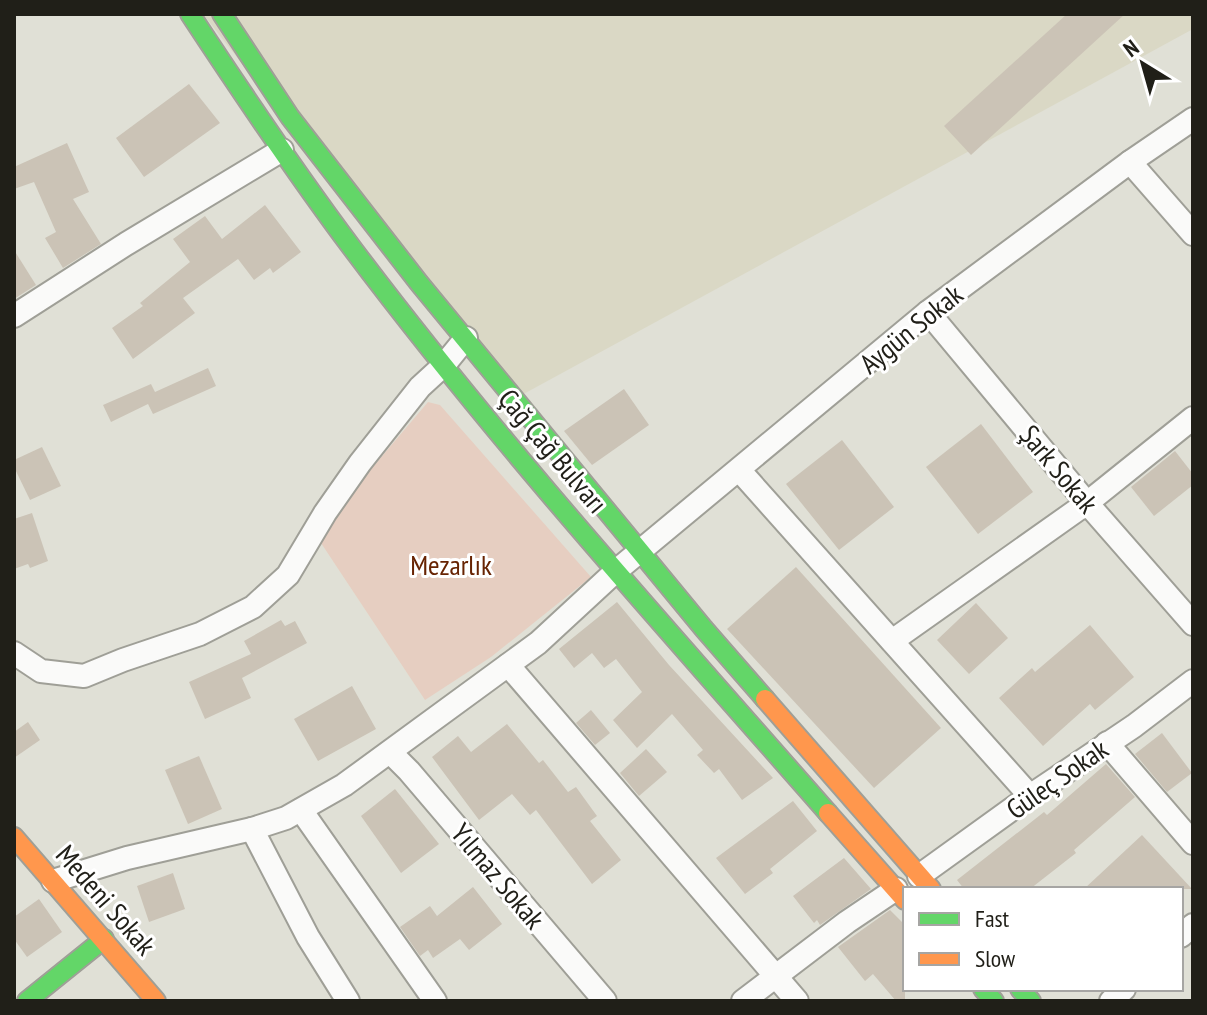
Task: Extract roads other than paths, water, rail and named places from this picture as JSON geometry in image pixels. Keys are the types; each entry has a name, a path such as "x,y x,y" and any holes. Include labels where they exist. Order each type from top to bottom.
{"main road":[{"name":"Çağ Çağ Bulvarı","path":"190,14 335,229 444,365 616,571 900,894"},
{"name":"Çağ Çağ Bulvarı","path":"222,14 290,117 639,552 925,882"},
{"name":"Medeni Sokak","path":"14,837 156,1001"},
{"path":"27,1001 104,939"}],"street":[{"name":"Aygün Sokak","path":"53,881 127,858 286,818 344,785 538,643 616,571 928,312 1193,119"},
{"path":"14,316 282,150"},
{"path":"1130,162 1193,234"},
{"name":"Şark Sokak","path":"928,312 1087,503 1193,624"},
{"path":"14,653 41,671 84,676 200,634 253,607 288,575 325,513 360,463 413,395 466,338"},
{"path":"892,641 1087,503 1193,418"},
{"path":"740,471 1030,796"},
{"path":"508,665 797,1001"},
{"name":"Güleç Sokak","path":"925,882 1030,796 1134,726 1193,681"},
{"path":"1107,743 1193,843"},
{"name":"Yılmaz Sokak","path":"390,752 605,1001"},
{"path":"301,810 435,1001"},
{"path":"252,829 308,937 348,1001"},
{"path":"743,1001 847,922 900,894"}],"park label":[{"name":"Mezarlık","path":"451,565"}]}
